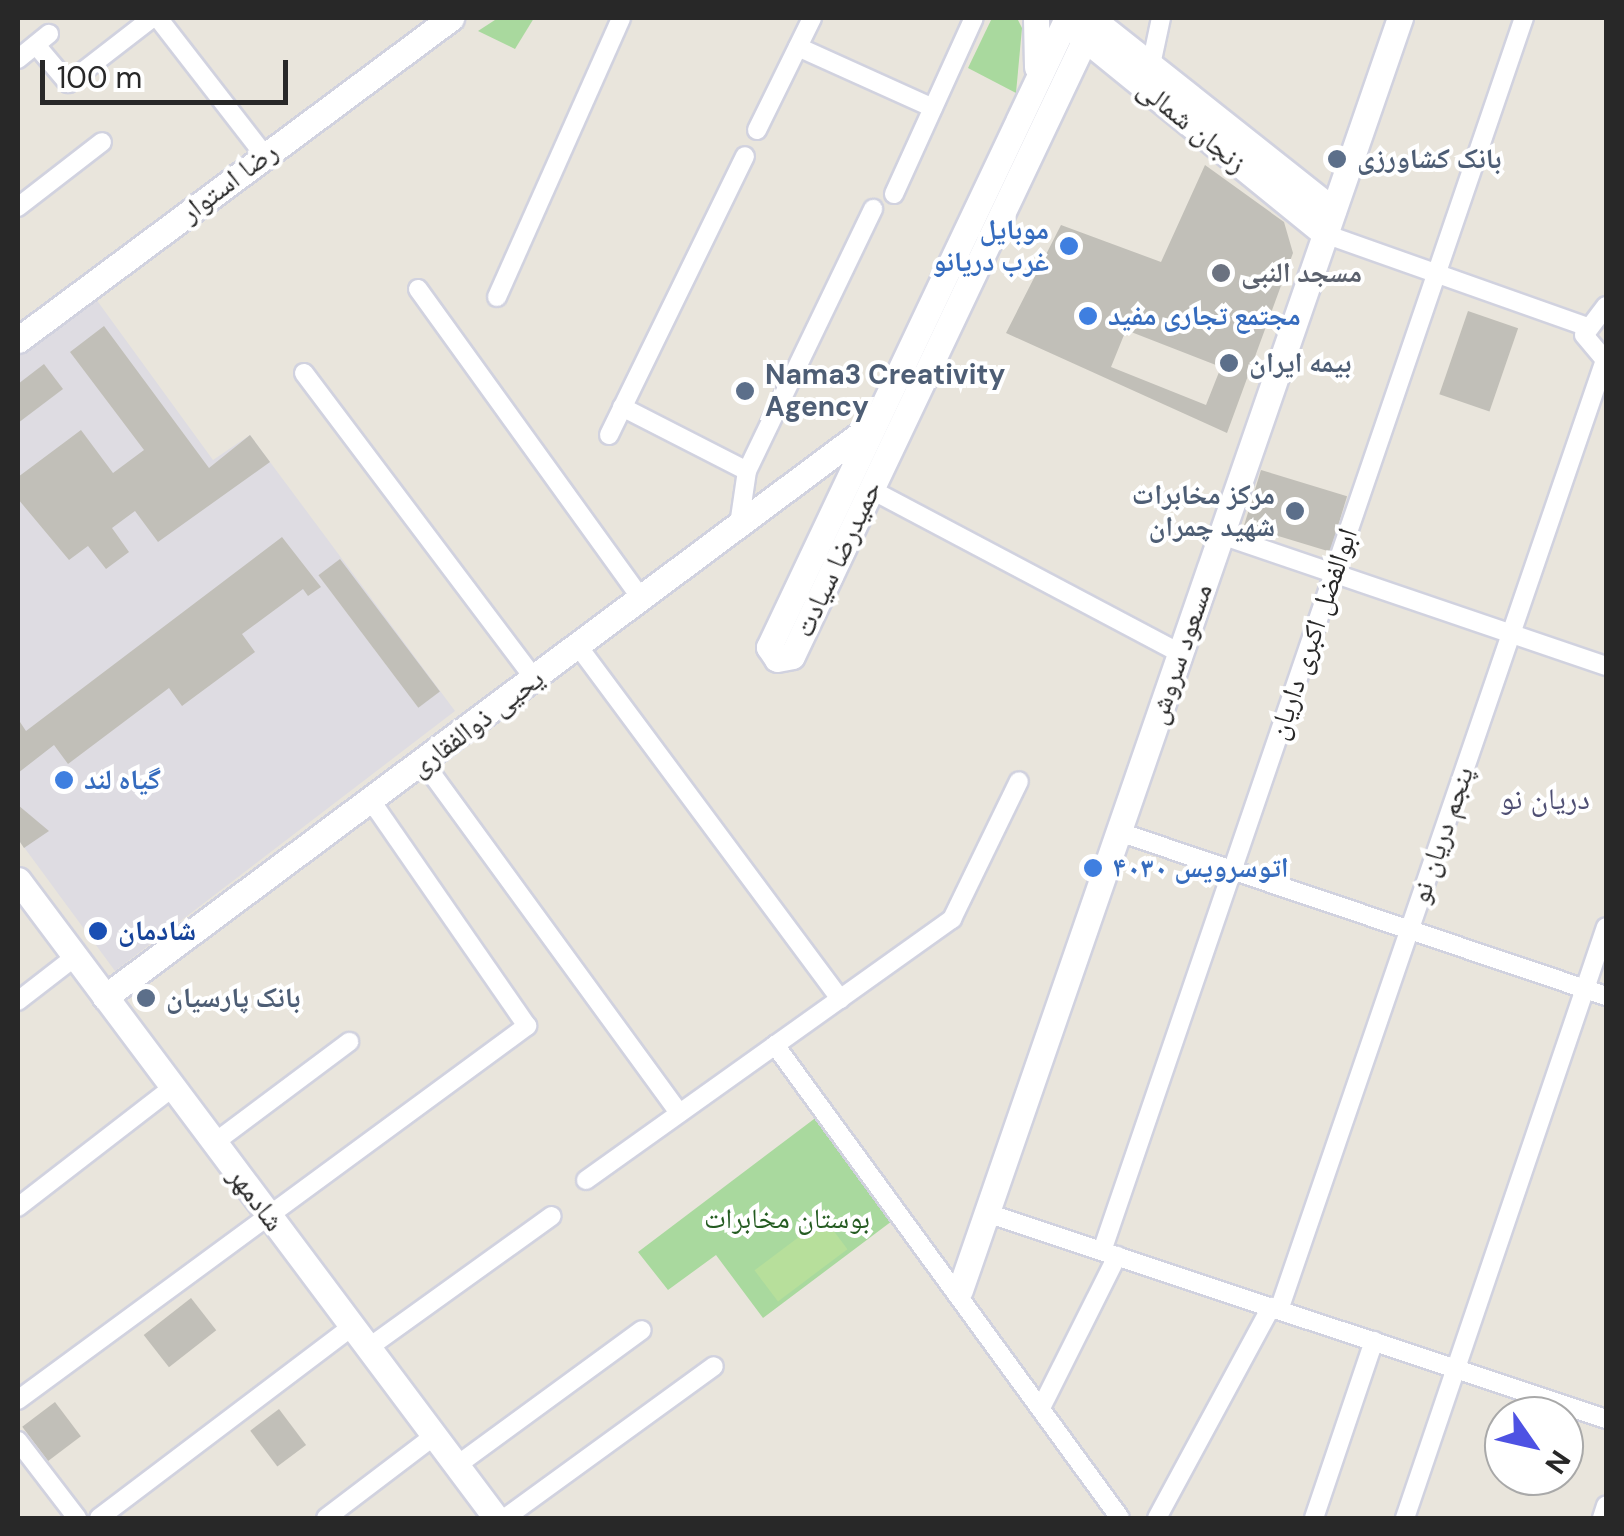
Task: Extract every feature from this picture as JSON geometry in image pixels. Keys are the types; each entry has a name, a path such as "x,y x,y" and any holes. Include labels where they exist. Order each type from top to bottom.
{"street":[{"path":"18,59 42,39 68,83 155,18 265,156"},
{"path":"497,297 621,18"},
{"path":"757,130 812,18"},
{"path":"894,194 974,18"},
{"path":"1035,85 1036,18"},
{"path":"1152,66 1161,18"},
{"name":"مسعود سروش","path":"960,1290 1400,18"},
{"name":"ابوالفضل اکبری داریان","path":"1042,1406 1110,1254 1232,871 1524,18"},
{"path":"1024,109 1064,19 1096,22 1124,57 1090,73 1060,94"},
{"name":"رضا استوار","path":"18,340 446,20"},
{"name":"حمیدرضا سیادت","path":"853,450 768,647 776,659 792,656 1096,22"},
{"path":"798,46 933,108"},
{"name":"زنجان شمالی","path":"1124,57 1152,66 1329,222"},
{"name":"زنجان شمالی","path":"1124,57 1329,222"},
{"path":"1024,109 1044,103 1047,121"},
{"name":"یحیی ذوالفقاری","path":"106,997 739,525 853,450 875,423 1024,109"},
{"path":"18,207 102,142"},
{"path":"608,436 745,156"},
{"path":"739,525 747,471 873,209"},
{"path":"1329,222 1436,273 1585,326"},
{"path":"418,290 642,598"},
{"path":"1606,306 1585,326 1586,344 1606,360"},
{"name":"پنجم دریان‌ نو","path":"1158,1518 1275,1308 1606,360"},
{"path":"304,373 535,678"},
{"path":"622,407 747,471"},
{"path":"870,489 1180,654"},
{"path":"1221,535 1606,666"},
{"path":"578,646 840,999"},
{"path":"424,762 679,1113"},
{"path":"586,1180 952,918 1019,781"},
{"path":"18,1400 266,1212 528,1023 372,802"},
{"path":"1119,832 1606,996"},
{"name":"شادمهر","path":"18,880 496,1518"},
{"path":"1406,1518 1606,927"},
{"path":"18,1001 75,956"},
{"path":"214,1142 350,1042"},
{"path":"775,1045 960,1290 1120,1518"},
{"path":"18,1207 173,1087"},
{"path":"988,1213 1606,1419"},
{"path":"99,1518 360,1338 552,1216"},
{"path":"456,1466 642,1330"},
{"path":"1314,1518 1374,1341"},
{"path":"505,1518 714,1366"},
{"path":"326,1518 434,1436"},
{"path":"18,1442 78,1518"},
{"path":"1602,1518 1606,1506"}],"shaded area":[{"path":"93,295 213,460 250,435 455,711 115,971 18,839 18,352"}],"green space":[{"path":"498,18 534,18 515,49 478,31"},
{"path":"992,18 1017,18 1022,28 1016,93 968,68"},
{"name":"بوستان مخابرات","path":"822,1113 896,1218 763,1318 716,1255 668,1290 638,1252"},
{"path":"824,1218 847,1249 778,1302 755,1270"}],"building":[{"path":"1205,165 1284,222 1293,253 1227,433 1006,333 1061,225 1161,262","holes":["1126,330 1221,367 1206,405 1111,367"]},
{"path":"1468,311 1518,328 1489,411 1439,394"},
{"path":"104,326 209,468 250,435 270,462 158,542 135,511 112,528 129,552 106,569 88,546 69,560 18,499 18,477 81,430 113,473 144,450 70,352"},
{"path":"44,364 63,389 18,423 18,384"},
{"name":"مرکز مخابرات شهید چمران","path":"1261,470 1347,496 1330,552 1244,525"},
{"path":"282,537 321,587 308,596 303,589 242,634 255,652 182,706 169,688 68,764 54,745 18,773 18,719 26,731"},
{"path":"340,559 440,692 418,708 318,575"},
{"path":"18,805 49,831 24,848 18,839"},
{"path":"191,1298 216,1330 169,1367 144,1335"},
{"path":"55,1402 81,1436 48,1461 22,1427"},
{"path":"279,1409 306,1445 277,1467 250,1431"}],"place":[{"name":"بانک کشاورزی","path":"1337,159"},
{"name":"موبایل غرب دریانو","path":"1069,246"},
{"name":"مسجد النبی","path":"1221,273"},
{"name":"مجتمع تجاری مفید","path":"1088,316"},
{"name":"بیمه ایران","path":"1229,363"},
{"name":"Nama3 Creativity Agency","path":"745,391"},
{"name":"مرکز مخابرات شهید چمران","path":"1295,511"},
{"name":"گیاه لند","path":"64,780"},
{"name":"اتوسرویس ۴۰۳۰","path":"1093,868"},
{"name":"شادمان","path":"98,931"},
{"name":"بانک پارسیان","path":"146,998"}],"district":[{"name":"دریان نو","path":"1545,799"}]}
